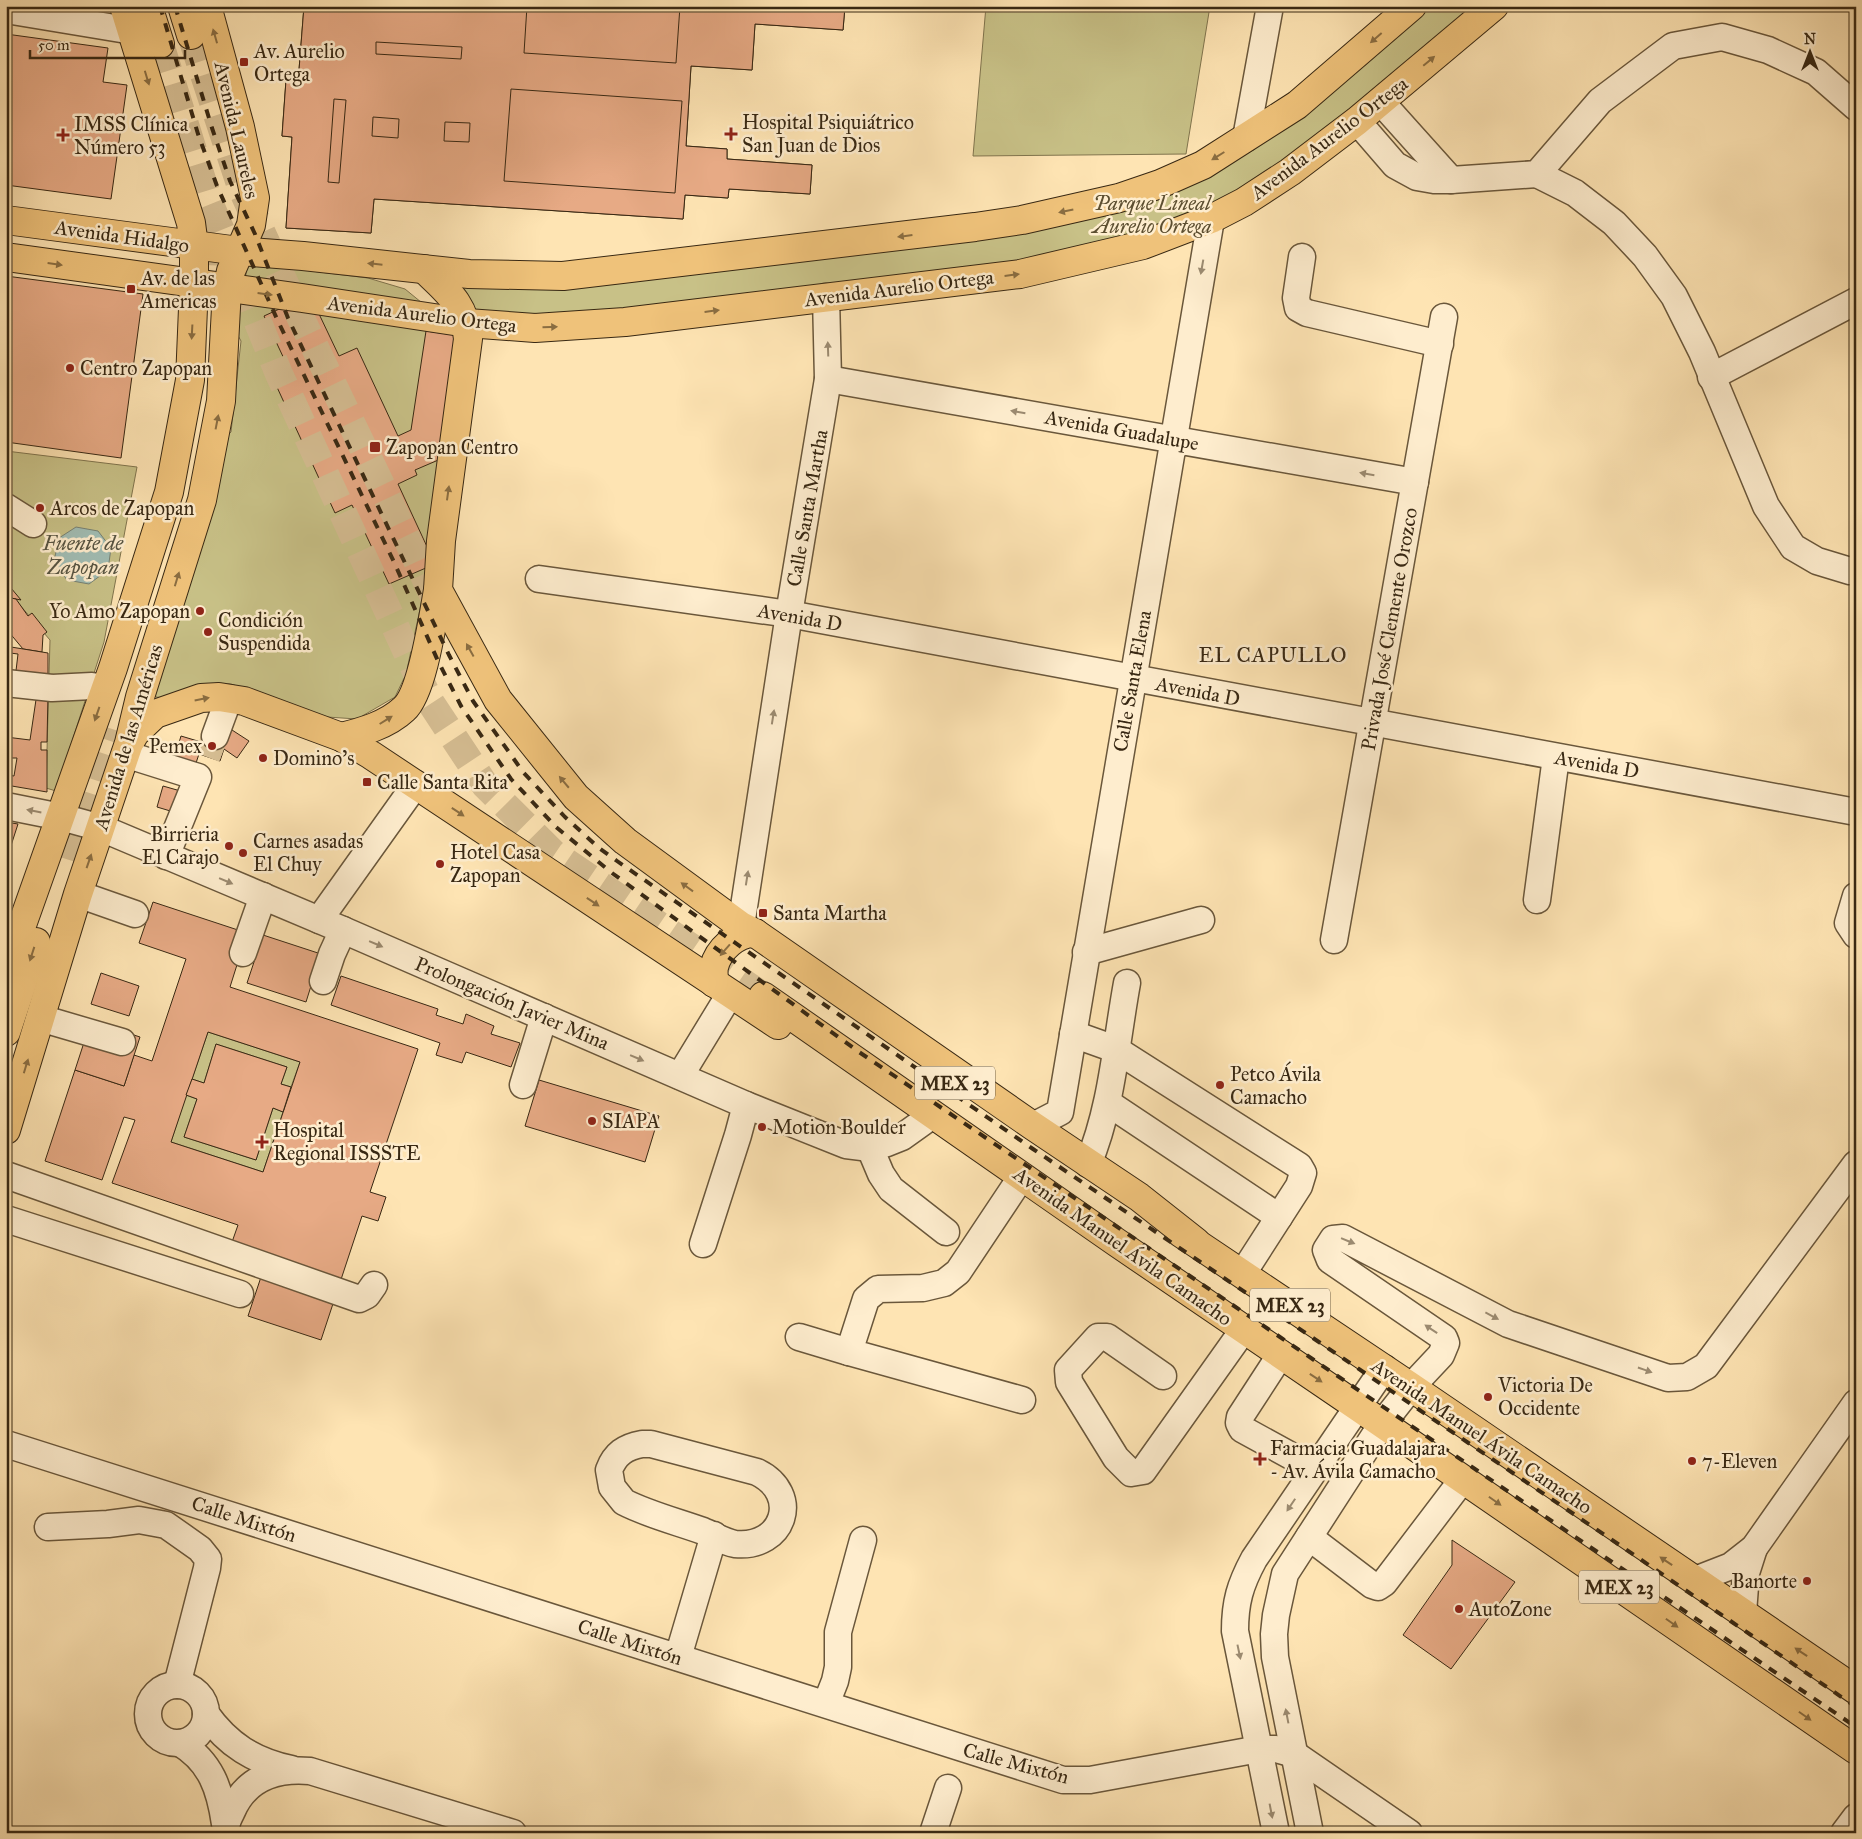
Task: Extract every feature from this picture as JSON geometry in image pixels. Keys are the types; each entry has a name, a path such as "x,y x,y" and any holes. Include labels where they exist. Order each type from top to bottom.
{"main road":[{"path":"148,6 160,44"},
{"path":"238,252 303,256 469,274 563,276 838,244 1022,220 1119,198 1160,184 1203,165 1297,105 1412,6"},
{"name":"Avenida Aurelio Ortega","path":"227,289 467,324 535,328 625,322 1020,274 1143,245 1211,219 1244,202 1282,177 1368,112 1494,6"},
{"name":"Avenida Laureles","path":"191,35 202,7"},
{"name":"Avenida Laureles","path":"202,7 240,128 255,198 250,225 238,252"},
{"path":"128,19 191,222 194,246 194,284"},
{"name":"Avenida Hidalgo","path":"6,220 238,252"},
{"name":"Avenida de las Américas","path":"6,1130 78,894 127,749 147,705 202,500 221,401 227,289 238,252"},
{"name":"Avenida Hidalgo","path":"6,257 227,289"},
{"path":"341,737 372,729 405,709 414,692 424,661 438,590 441,541 468,339 467,324 454,299 424,269"},
{"name":"Avenida de las Américas","path":"7,964 110,678 169,492 190,380 194,284"},
{"path":"438,590 498,700 576,796 625,841 748,930 1088,1164 1139,1197 1196,1242"},
{"path":"110,678 147,705 201,698 229,698 244,701 341,737 371,754 923,1122 1014,1188 1095,1238 1116,1242"},
{"path":"6,1032 63,858"},
{"path":"722,988 714,965 726,947 748,930"},
{"name":"Avenida Manuel Ávila Camacho","path":"783,966 1126,1199 1196,1242 1384,1368 1856,1690"},
{"name":"Avenida Manuel Ávila Camacho","path":"763,996 1116,1242 1856,1750"}],"street":[{"path":"1246,138 1270,6"},
{"path":"6,10 128,19"},
{"path":"1537,174 1600,101 1673,46 1722,37 1768,50 1816,72 1856,106"},
{"path":"1368,112 1395,165 1418,177 1434,180 1451,180 1537,174 1575,192 1614,223 1645,256 1674,296 1702,352 1766,506 1793,547 1817,561 1850,571 1856,570"},
{"path":"1368,112 1451,180"},
{"name":"Calle Santa Elena","path":"1033,1126 1060,1112 1211,219"},
{"path":"1302,257 1296,298 1298,308 1307,313 1440,344"},
{"name":"Calle Santa Martha","path":"748,930 789,614 828,379 826,297"},
{"path":"1711,376 1856,302"},
{"name":"Privada José Clemente Orozco","path":"1334,940 1444,317"},
{"name":"Avenida Guadalupe","path":"828,379 1415,482"},
{"path":"6,507 33,524"},
{"name":"Avenida D","path":"539,579 789,614 1856,812"},
{"path":"6,682 52,688 92,686 110,678"},
{"path":"166,856 229,698"},
{"path":"127,749 207,756"},
{"path":"1537,900 1556,757"},
{"path":"319,920 416,784"},
{"name":"Prolongación Javier Mina","path":"6,806 61,816 101,828 343,930 680,1076 846,1145 870,1148 887,1144 902,1137 923,1122"},
{"path":"78,894 135,914"},
{"path":"243,953 263,896"},
{"path":"1856,896 1848,923 1856,935"},
{"path":"1086,952 1201,920"},
{"path":"323,980 343,930"},
{"path":"1088,1164 1098,1139 1108,1103 1115,1049 1127,983"},
{"path":"680,1076 722,988"},
{"path":"523,1085 544,1017"},
{"path":"40,1018 122,1042"},
{"path":"1073,1034 1115,1049 1299,1166 1303,1174 1300,1186 1243,1273"},
{"path":"1108,1103 1279,1216"},
{"path":"703,1244 746,1104"},
{"path":"870,1148 881,1174 891,1189 946,1232"},
{"path":"1310,1833 1275,1656 1274,1634 1278,1601 1285,1574 1382,1424 1411,1387 1441,1355 1446,1343 1444,1338 1330,1260 1326,1250 1332,1239 1343,1238 1508,1324 1668,1378 1687,1377 1706,1366 1856,1164"},
{"path":"6,1175 359,1298 367,1295 374,1285"},
{"path":"849,1352 866,1298 878,1288 923,1288 944,1283 958,1272 1014,1188"},
{"path":"6,1218 240,1294"},
{"path":"1163,1376 1107,1338 1098,1337 1068,1370 1069,1382 1116,1458 1131,1473 1143,1471 1244,1329"},
{"path":"799,1337 1022,1400"},
{"path":"1281,1354 1240,1417 1239,1423 1242,1429 1315,1469"},
{"path":"1276,1833 1235,1631 1235,1608 1239,1591 1254,1559 1384,1368"},
{"path":"1695,1580 1731,1566 1754,1548 1856,1403"},
{"name":"Calle Mixtón","path":"6,1444 1062,1780 1090,1780 1259,1748 1276,1749 1294,1754"},
{"path":"650,1444 756,1472 772,1482 778,1489 783,1507 780,1525 773,1532 756,1542 746,1544 734,1544 714,1535 624,1502 612,1487 609,1479 609,1470 612,1462 625,1449 633,1445 650,1444"},
{"path":"1308,1537 1372,1585 1378,1587 1384,1583 1463,1479"},
{"path":"48,1527 108,1524 139,1520 166,1524 200,1549 208,1559 207,1568 177,1685"},
{"path":"678,1657 714,1535"},
{"path":"826,1704 835,1681 838,1666 838,1632 863,1540"},
{"path":"1743,1613 1746,1574 1754,1548"},
{"path":"226,1829 221,1799 206,1765 192,1751 180,1743 168,1741 156,1734 150,1725 147,1714 150,1703 155,1694 164,1688 177,1685 190,1688 197,1693 202,1700 206,1714 217,1730 244,1753 267,1763 291,1769 310,1771 513,1833"},
{"path":"180,1743 194,1737 203,1726 206,1714"},
{"path":"1294,1754 1409,1833"},
{"path":"226,1829 236,1802 256,1780 291,1769"},
{"path":"933,1833 948,1788"},
{"path":"1844,1833 1856,1817"}],"green space":[{"path":"986,6 1210,6 1186,154 973,156"},
{"name":"Parque Lineal Aurelio Ortega","path":"1423,6 1482,6 1273,176 1115,248 796,296 481,323 460,287 1135,199"},
{"path":"247,263 368,278 405,289 427,307 245,283"},
{"path":"237,298 459,331 436,535 406,674 395,697 357,719 312,716 156,697 153,690 221,441 231,432 241,341 230,321"},
{"path":"6,451 137,467 104,642 56,791 46,788 50,640 6,589"},
{"path":"208,1032 300,1062 291,1087 281,1084 287,1067 216,1044 204,1083 192,1079"},
{"path":"186,1095 197,1099 184,1137 256,1160 273,1108 283,1112 263,1172 171,1142"}],"water":[{"name":"Fuente de Zapopan","path":"76,527 98,531 111,548 108,570 89,584 67,580 54,561 59,538"}],"building":[{"path":"304,6 407,6 407,12 495,17 496,6 845,6 843,30 755,24 752,70 691,66 686,146 727,149 727,159 812,165 810,194 729,189 728,198 685,195 683,219 374,199 371,233 286,228 292,137 282,136 286,80 309,81 309,70 299,70"},
{"path":"304,6 349,6 399,11 399,6 527,6 524,53 676,63 680,6 845,6 843,30 755,24 752,70 691,66 686,146 727,149 727,159 812,165 810,194 729,189 728,198 685,195 683,219 374,199 371,233 286,228 292,137 282,136 286,80 309,81 309,70 299,70","holes":["376,42 462,47 461,59 376,54","511,89 682,101 675,193 504,181","334,99 346,100 339,183 328,182","373,117 399,119 398,138 372,136","445,122 470,123 469,142 444,141"]},
{"path":"414,6 496,6 496,11"},
{"name":"IMSS Clínica Número 53","path":"6,34 108,48 103,82 127,85 111,199 6,185"},
{"name":"Centro Zapopan","path":"6,276 143,294 121,458 6,442"},
{"name":"Zapopan Centro","path":"310,295 339,356 357,348 398,436 411,430 426,331 462,336 443,458 415,470 417,475 398,484 435,564 389,584 352,505 335,513 276,385 293,378 264,316"},
{"path":"6,582 21,600 6,597"},
{"path":"6,597 16,599 28,616 32,613 47,632 43,635 42,652 23,649 8,631 11,628 6,622"},
{"path":"6,637 10,638 9,646 6,646"},
{"path":"11,647 48,653 48,683 15,679 18,654 10,653"},
{"path":"6,690 12,690 6,733"},
{"path":"37,693 48,694 47,742 41,742 41,750 47,750 47,792 6,785 6,737 30,740","holes":["10,758 17,758 14,776 7,775"]},
{"name":"Pemex","path":"232,730 249,741 237,758 224,749 220,761 199,754 196,763 175,756 181,736 201,742 204,732 226,739"},
{"name":"Pemex","path":"163,786 184,792 177,813 157,807"},
{"path":"6,822 18,824 6,861"},
{"path":"153,902 247,933 230,987 418,1049 370,1192 386,1197 378,1221 362,1216 321,1340 248,1316 262,1274 225,1262 238,1225 112,1183 135,1120 124,1117 102,1180 45,1161 75,1070 124,1086 134,1055 152,1061 186,959 139,943","holes":["208,1032 300,1062 263,1172 171,1142"]},
{"path":"263,935 321,954 306,1002 247,983"},
{"path":"101,973 139,986 129,1016 91,1004"},
{"path":"341,976 438,1009 436,1015 463,1024 466,1014 494,1026 491,1034 520,1043 511,1067 466,1052 462,1063 436,1055 440,1043 331,1005"},
{"path":"91,1021 140,1037 124,1086 75,1070"},
{"path":"216,1044 287,1067 281,1084 291,1087 283,1112 273,1108 256,1160 184,1137 197,1099 186,1095 192,1079 204,1083"},
{"name":"SIAPA","path":"539,1080 659,1116 645,1162 525,1126"},
{"name":"AutoZone","path":"1452,1540 1515,1582 1451,1669 1403,1635 1452,1565"}],"tunnel":[{"path":"191,35 241,187 295,306 441,612"},
{"path":"160,44 208,199 279,374 429,700 485,785 553,853 763,996"},
{"path":"206,307 210,223"},
{"path":"63,858 106,727"},
{"path":"207,757 215,736"}],"railway":[{"path":"160,6 198,134 217,186 277,319 394,562 438,661 461,706 511,779 556,827 612,873 859,1052 1856,1727"},
{"path":"175,6 230,181 255,234 288,318 449,655 473,701 523,772 565,817 599,848 617,861 1033,1149 1856,1707"}],"place":[{"name":"Av. Aurelio Ortega","path":"244,62"},
{"name":"Hospital Psiquiátrico San Juan de Dios","path":"731,134"},
{"name":"IMSS Clínica Número 53","path":"63,135"},
{"name":"Av. de las Americas","path":"131,289"},
{"name":"Centro Zapopan","path":"70,368"},
{"name":"Zapopan Centro","path":"375,447"},
{"name":"Arcos de Zapopan","path":"40,508"},
{"name":"Yo Amo Zapopan","path":"200,611"},
{"name":"Condición Suspendida","path":"208,632"},
{"name":"Pemex","path":"212,746"},
{"name":"Domino's","path":"263,758"},
{"name":"Calle Santa Rita","path":"367,782"},
{"name":"Birrieria El Carajo","path":"229,846"},
{"name":"Carnes asadas El Chuy","path":"243,853"},
{"name":"Hotel Casa Zapopan","path":"440,864"},
{"name":"Santa Martha","path":"763,913"},
{"name":"Petco Ávila Camacho","path":"1220,1085"},
{"name":"SIAPA","path":"592,1121"},
{"name":"Motion Boulder","path":"762,1127"},
{"name":"Hospital Regional ISSSTE","path":"262,1142"},
{"name":"Victoria De Occidente","path":"1488,1397"},
{"name":"Farmacia Guadalajara - Av. Ávila Camacho","path":"1260,1459"},
{"name":"7-Eleven","path":"1692,1461"},
{"name":"Banorte","path":"1807,1581"},
{"name":"AutoZone","path":"1459,1609"}],"district":[{"name":"EL CAPULLO","path":"1273,655"}]}
